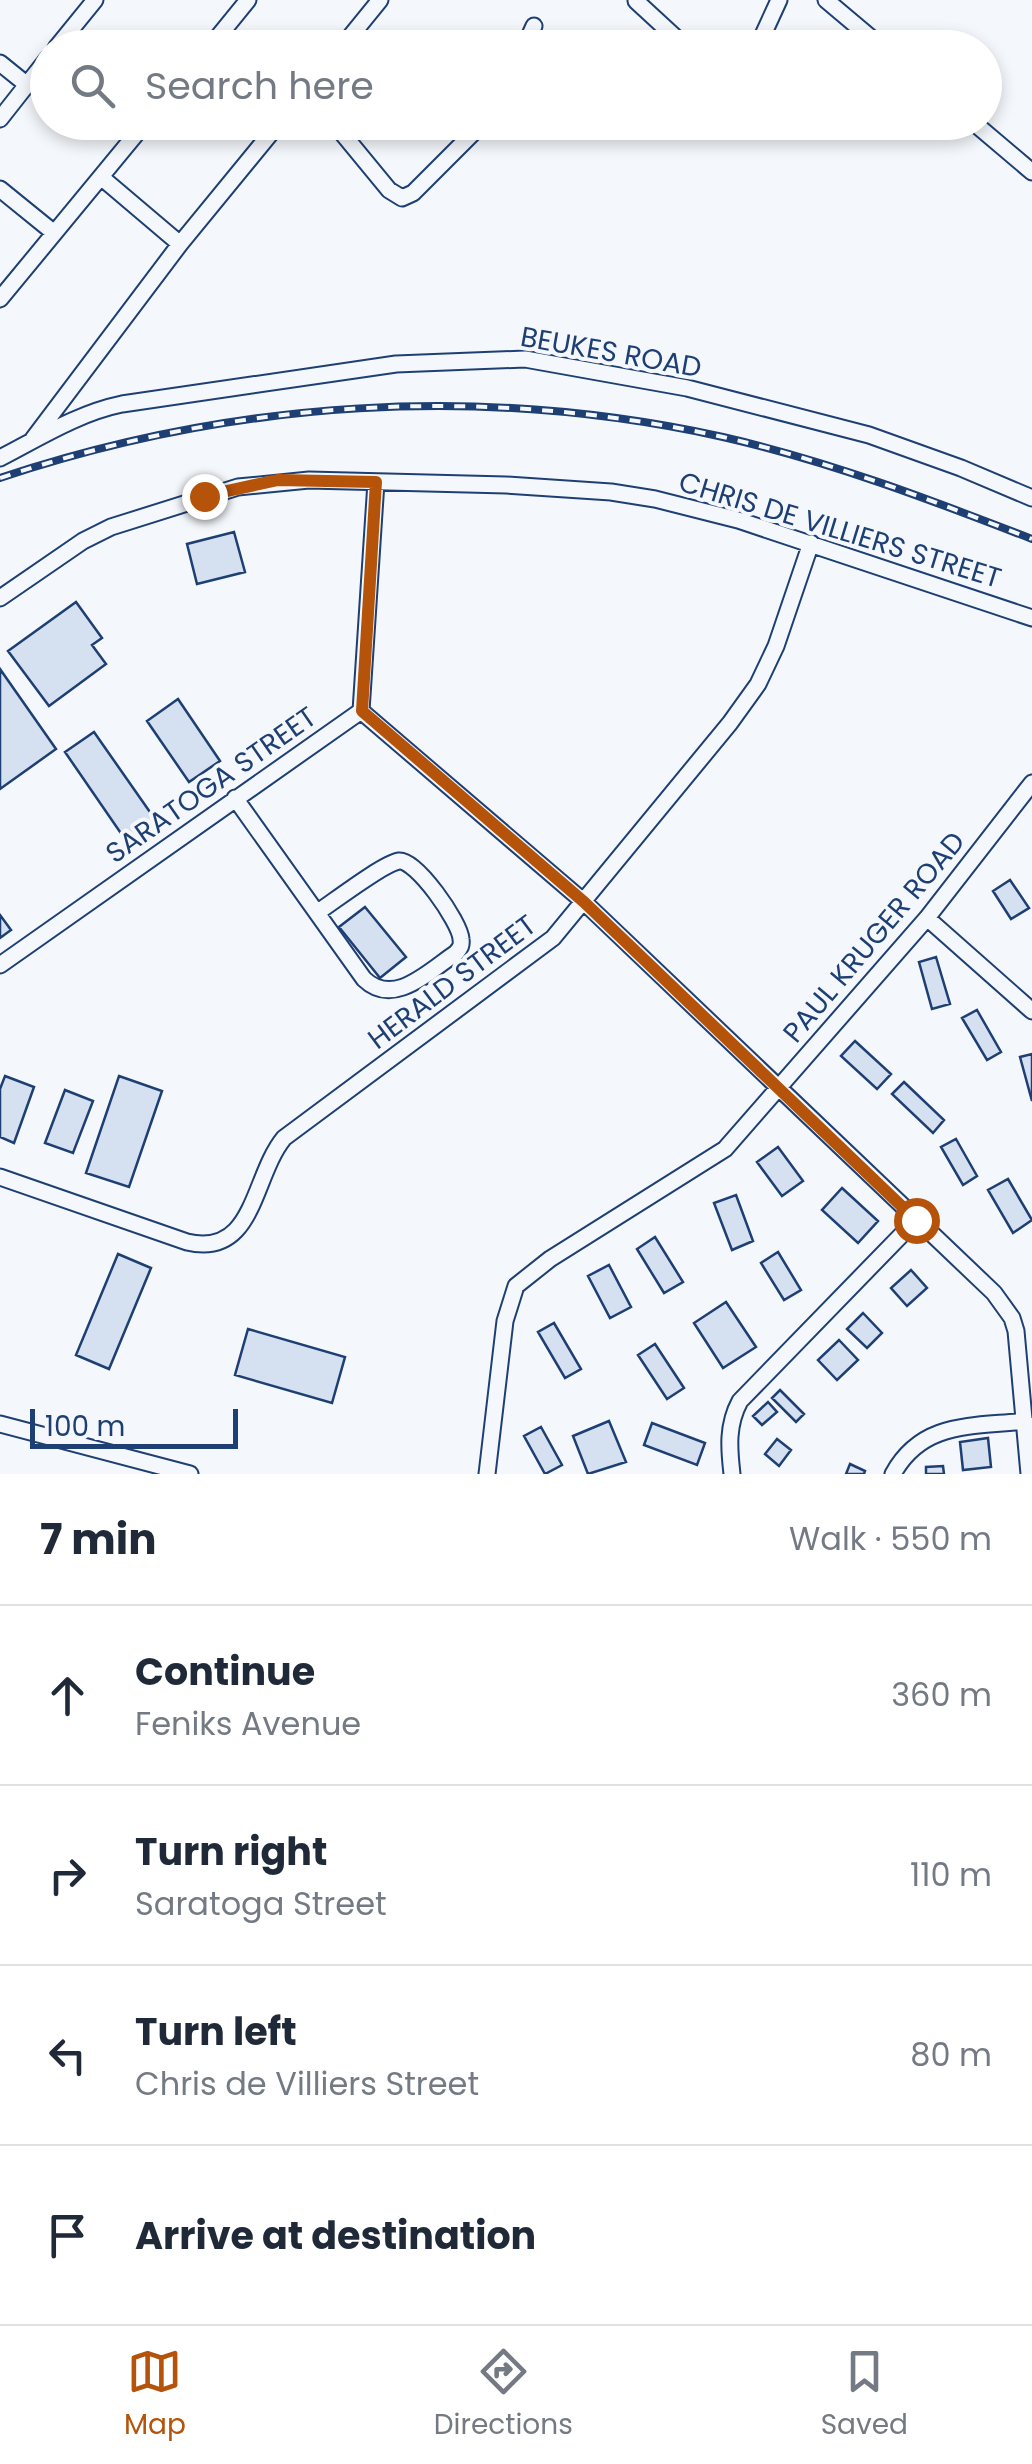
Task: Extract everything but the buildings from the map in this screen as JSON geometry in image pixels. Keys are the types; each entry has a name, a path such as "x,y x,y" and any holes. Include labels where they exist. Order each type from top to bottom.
{"street":[{"path":"71,30 95,0"},
{"path":"224,30 248,0"},
{"path":"356,30 380,0"},
{"path":"765,30 779,0"},
{"path":"826,0 862,30"},
{"path":"636,2 667,30"},
{"path":"532,30 534,26"},
{"path":"0,63 26,84"},
{"path":"0,119 30,79"},
{"path":"0,299 131,140"},
{"path":"30,443 180,244 265,140"},
{"path":"348,140 389,190 402,198 410,196 466,140"},
{"path":"994,140 1032,172"},
{"path":"101,177 180,244"},
{"path":"0,189 53,232"},
{"name":"BEUKES ROAD","path":"0,458 100,408 396,364 526,359 687,388 869,435 1032,498"},
{"name":"CHRIS DE VILLIERS STREET","path":"0,598 84,540 204,496 278,480 506,484 611,492 692,508 811,543 1032,618"},
{"path":"376,482 362,711 584,902 994,1292 1012,1318 1029,1474"},
{"name":"HERALD STREET","path":"0,1177 187,1242 205,1245 224,1240 242,1225 284,1138 535,954 565,926 758,684 776,646 811,543"},
{"name":"SARATOGA STREET","path":"0,965 362,711"},
{"name":"PAUL KRUGER ROAD","path":"487,1474 504,1321 516,1286 550,1259 714,1158 736,1139 927,918 1032,783"},
{"path":"235,798 364,979 383,991 398,990 456,954 461,944 460,933 432,888 413,865 403,861 388,866 318,912"},
{"path":"927,918 1032,1010"},
{"path":"732,1474 729,1431 740,1401 916,1220"},
{"path":"893,1474 908,1450 926,1437 950,1429 1025,1420"},
{"path":"0,1424 190,1474"}],"railway":[{"path":"0,478 178,431 268,417 359,408 541,410 632,420 763,447 879,482 1032,539"}],"route":[{"path":"204,496 278,480 376,482 362,711 584,902 916,1220"}]}
